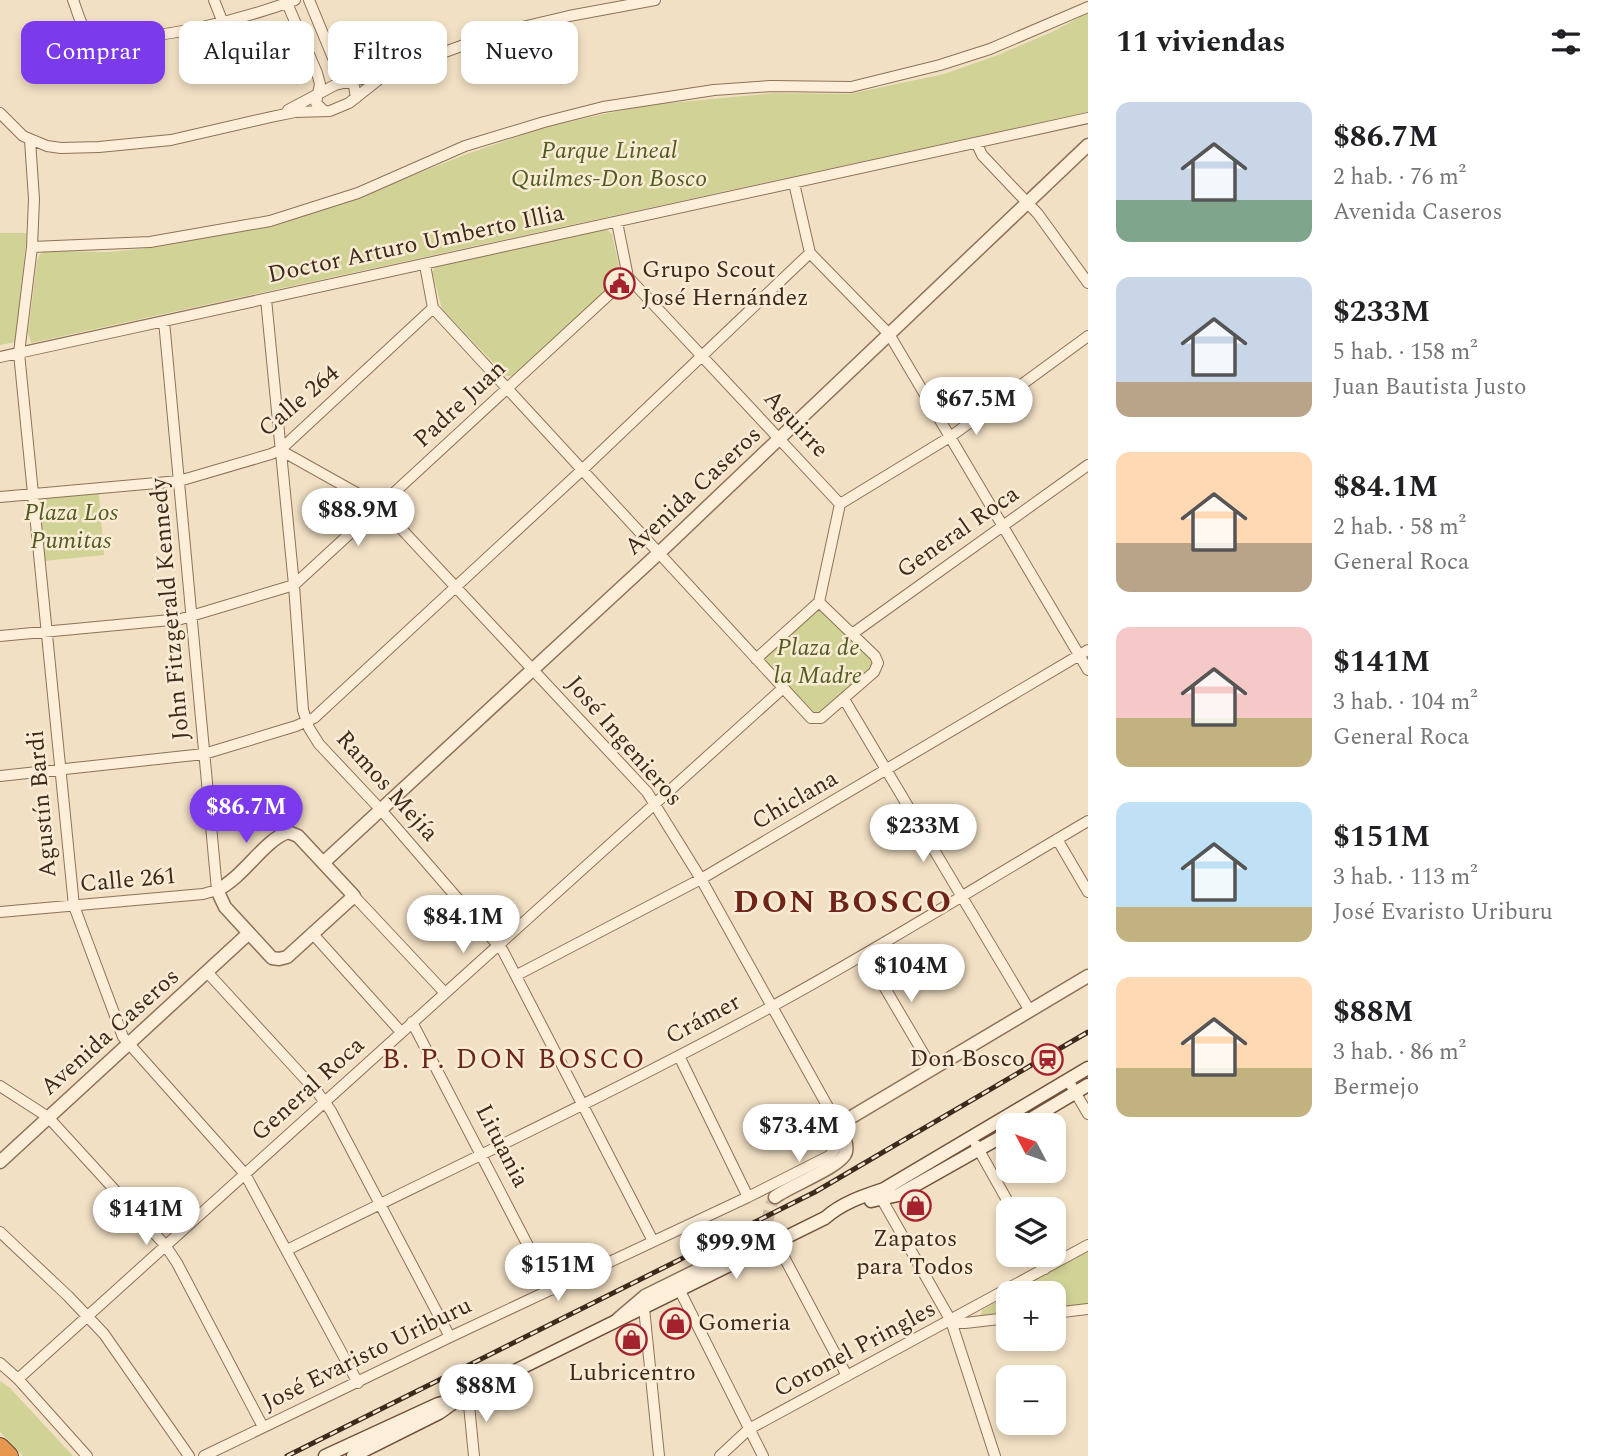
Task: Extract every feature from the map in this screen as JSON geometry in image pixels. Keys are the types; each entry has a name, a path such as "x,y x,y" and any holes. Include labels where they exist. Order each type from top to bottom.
{"highway":[{"path":"0,1447 9,1456"}],"street":[{"path":"73,0 81,21"},
{"path":"214,0 222,21"},
{"path":"309,0 328,46"},
{"path":"447,50 496,33 655,0"},
{"path":"229,21 291,1 320,84 316,103 324,111"},
{"path":"32,247 150,242 270,221 358,193 457,149 544,122 603,107 714,90 771,86 851,87 940,65 990,49 1088,7"},
{"path":"271,117 326,88 341,84"},
{"path":"352,84 356,98"},
{"path":"0,113 30,140 61,148 123,145 202,135 295,112 324,111 345,105 373,84"},
{"name":"Doctor Arturo Umberto Illia","path":"0,357 1088,118"},
{"name":"Agustín Bardi","path":"30,140 34,199 32,247 19,353 74,906 120,1031 128,1044 245,1174 358,1383"},
{"path":"977,144 982,155 1028,202 1088,283"},
{"name":"Avenida Caseros","path":"323,863 660,552 1088,145"},
{"path":"794,183 810,253 889,334 1002,527 1084,652 1088,670"},
{"path":"617,222 628,277"},
{"path":"0,776 204,754 306,722 322,712 810,253"},
{"path":"425,265 433,308 811,719 821,718 877,667 875,656 819,601"},
{"name":"Aguirre","path":"628,277 840,504"},
{"name":"Padre Juan","path":"0,636 192,617 293,586 628,277"},
{"name":"Ramos Mejía","path":"266,299 306,722 319,744 499,944 653,1241"},
{"name":"Calle 264","path":"0,497 179,481 280,450 433,308"},
{"name":"John Fitzgerald Kennedy","path":"164,321 217,890 225,907 272,958 287,957 312,933"},
{"path":"756,659 819,601 840,504 950,437 1088,337"},
{"name":"José Ingenieros","path":"280,450 380,506 533,668 656,804 701,879 845,1138"},
{"name":"General Roca","path":"852,634 1088,465"},
{"name":"Chiclana","path":"517,975 701,879 1084,652"},
{"name":"General Roca","path":"18,1379 782,689"},
{"path":"844,699 1030,1011"},
{"name":"Crámer","path":"287,1250 679,1056 771,1007 1088,821"},
{"path":"217,890 232,882 278,838 288,832 298,836 445,993"},
{"path":"1057,839 1088,892"},
{"name":"Calle 261","path":"0,912 203,894 217,890"},
{"path":"354,896 312,933 401,1032"},
{"name":"Avenida Caseros","path":"0,1162 249,933"},
{"path":"864,954 932,1068"},
{"path":"207,972 325,1101 450,1337"},
{"path":"838,1125 1088,976"},
{"name":"Lituania","path":"412,1022 483,1154 551,1290"},
{"path":"679,1056 748,1197"},
{"path":"353,1456 439,1413 464,1396 680,1291 825,1218 857,1199 884,1189 1088,1068"},
{"path":"1068,1080 1088,1115"},
{"path":"1042,1113 1088,1085"},
{"path":"0,1086 48,1117 165,1245 263,1427"},
{"path":"775,1197 789,1187 840,1162 847,1150 845,1138"},
{"name":"José Evaristo Uriburu","path":"204,1456 748,1197 829,1156 845,1138"},
{"path":"972,1138 1005,1197"},
{"path":"825,1218 839,1216 881,1198 889,1199 898,1195 996,1140"},
{"path":"898,1195 900,1187 943,1161 941,1156"},
{"path":"881,1198 951,1321 995,1456"},
{"path":"0,1232 88,1316 110,1342 189,1456"},
{"path":"616,1321 645,1296 760,1239"},
{"path":"776,1242 847,1376"},
{"name":"Coronel Pringles","path":"720,1456 749,1429 1088,1245"},
{"path":"680,1291 764,1456"},
{"path":"644,1308 659,1456"},
{"path":"1066,1312 1088,1309"},
{"path":"951,1321 965,1323 996,1319"},
{"path":"0,1363 88,1456"},
{"path":"325,1456 438,1404 464,1396"},
{"path":"464,1396 474,1456"}],"green space":[{"name":"Parque Lineal Quilmes-Don Bosco","path":"1088,13 1088,112 31,343 28,333 37,261 45,251 109,252 158,247 263,225 356,198 539,129 599,115 650,105 773,93 849,94 944,74 998,55"},
{"path":"606,229 612,234 621,276 513,376 506,376 442,309 432,272 437,265"},
{"path":"0,233 27,233 15,342 0,345"},
{"name":"Plaza Los Pumitas","path":"99,493 104,555 44,561 38,499"},
{"name":"Plaza de la Madre","path":"819,602 878,663 816,719 756,659"},
{"path":"1088,1250 1088,1304 1066,1307 1066,1281 1033,1281 1058,1267 1066,1267 1066,1262"},
{"path":"996,1302 996,1314 981,1315 982,1310"},
{"path":"0,1381 10,1388 73,1456 23,1456 0,1432"}],"tunnel":[{"path":"760,1239 775,1197"}],"railway":[{"path":"287,1456 815,1192 1088,1032"}],"place":[{"name":"Grupo Scout José Hernández","path":"619,284"},
{"name":"Don Bosco","path":"1048,1059"},
{"name":"Zapatos para Todos","path":"915,1205"},
{"name":"Gomeria","path":"675,1323"},
{"name":"Lubricentro","path":"632,1339"}],"district":[{"name":"DON BOSCO","path":"843,902"},
{"name":"B. P. DON BOSCO","path":"514,1059"}]}
